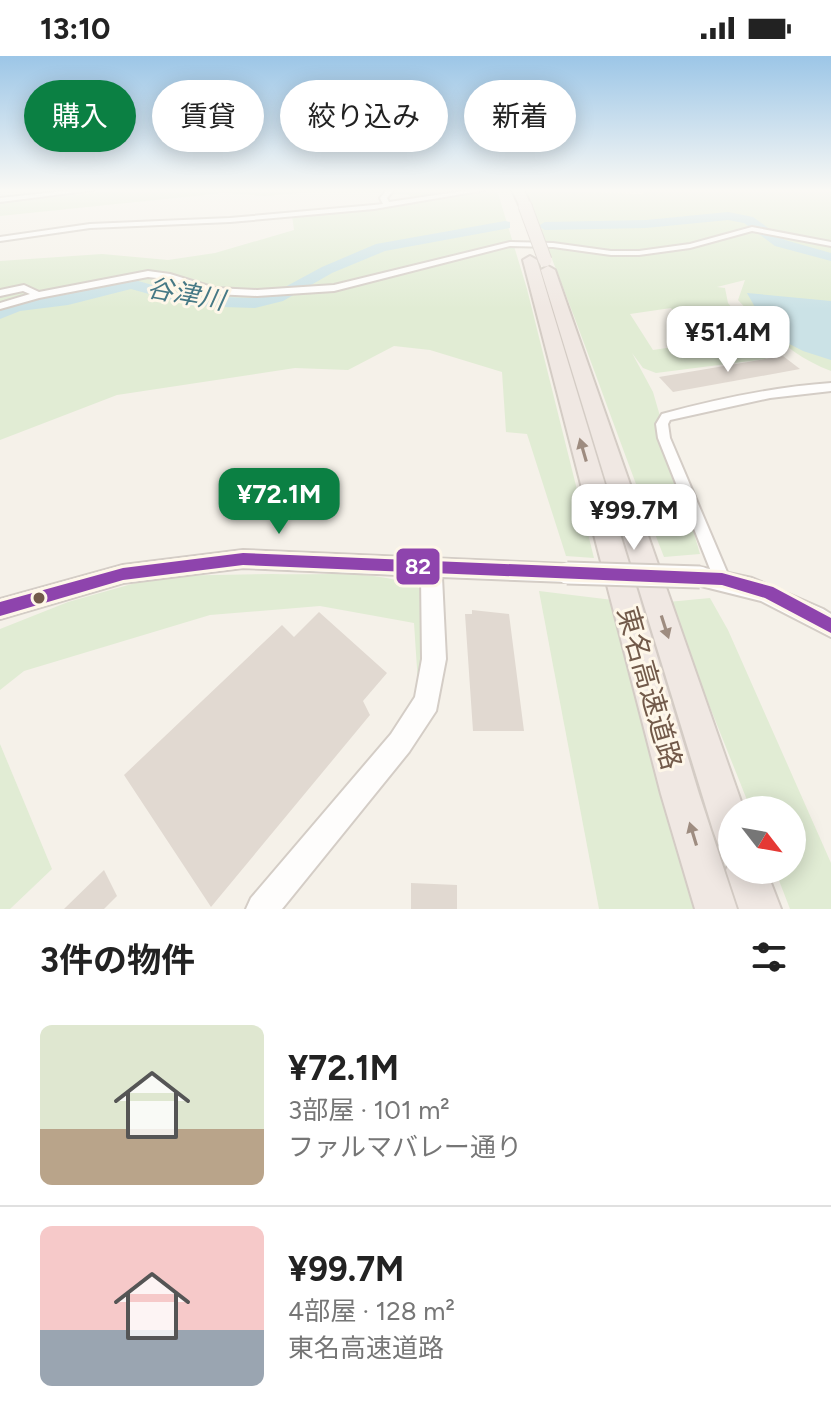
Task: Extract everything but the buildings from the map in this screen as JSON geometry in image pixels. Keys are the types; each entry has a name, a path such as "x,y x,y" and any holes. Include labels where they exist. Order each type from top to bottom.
{"highway":[{"name":"東名高速道路","path":"526,230 720,796"},
{"name":"東名高速道路","path":"537,260 680,794 716,909"},
{"path":"751,884 760,909"}],"street":[{"path":"0,239 64,230"},
{"path":"0,306 38,295 148,274 167,276 214,291 257,293 334,288 355,285 494,246 553,245 611,253 639,253 690,246 749,230"},
{"path":"769,230 831,244"},
{"path":"0,293 24,288 38,295"},
{"path":"711,578 664,438 662,424 666,417 809,388 831,387"},
{"path":"0,609 123,574 190,564 276,558 711,578 768,592 831,626"},
{"path":"262,909 400,743 427,702 434,659 431,566"}],"green space":[{"path":"294,230 509,230 527,289 594,558 566,556 527,434 506,432 502,372 430,350 394,346 348,370 295,368 117,395 0,440 0,261 102,254 168,260 215,253"},
{"path":"540,230 831,230 831,371 792,350 748,311 738,300 745,280 717,287 725,288 728,303 760,341 742,342 758,348 766,359 656,373 643,368 632,353 653,392 700,554 664,557","holes":["671,308 701,343 653,350 630,314"]},
{"path":"160,576 373,576 393,579 429,593 419,699 414,623 320,606 210,615 24,671 0,690 0,629 68,602"},
{"path":"539,591 613,600 697,909 599,909"},
{"path":"710,598 728,630 801,796 745,796 668,602"},
{"path":"0,744 52,869 10,909 0,909"},
{"path":"806,806 831,863 831,909 790,909 780,884 806,884"}],"water":[{"path":"747,293 831,301 831,360 803,351 770,334"}],"waterway":[{"name":"谷津川","path":"0,314 16,307 68,300 131,284 192,301 255,303 277,298 327,270 381,247 478,230"},
{"name":"谷津川","path":"762,230 780,243 831,257"}],"transit line":[{"name":"82","path":"0,609 123,574 243,559 722,579 768,592 831,626"}]}
